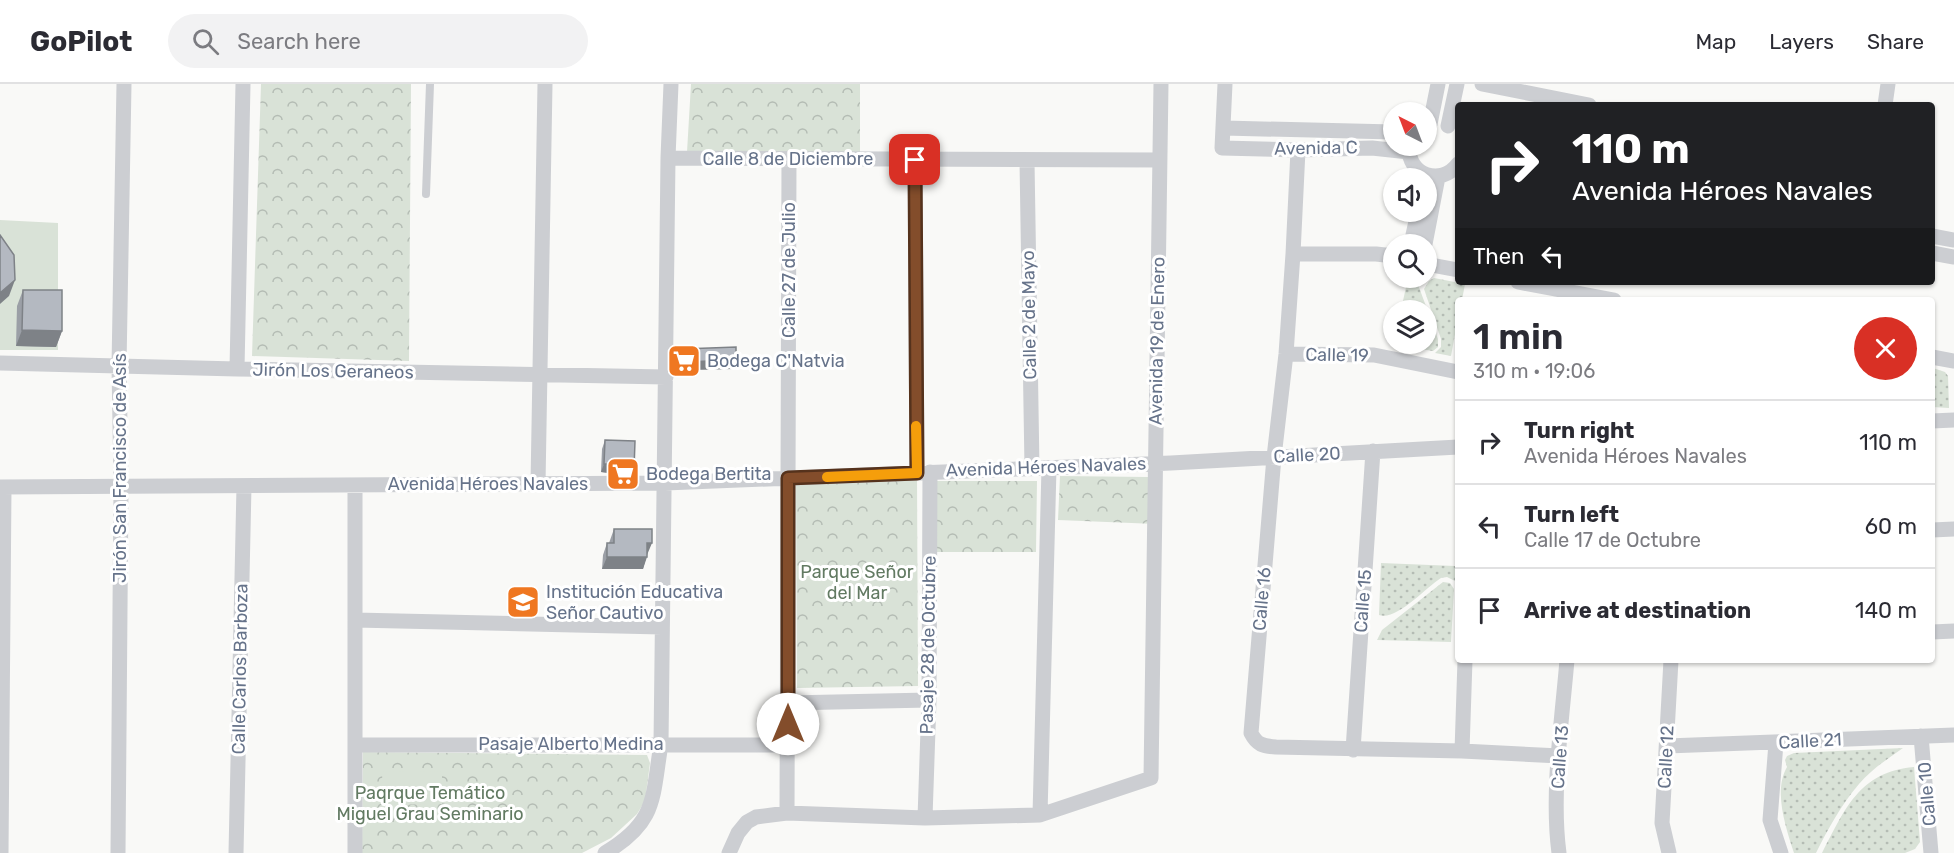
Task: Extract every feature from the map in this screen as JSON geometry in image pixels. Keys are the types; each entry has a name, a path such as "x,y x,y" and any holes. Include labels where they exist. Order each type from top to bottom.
{"street":[{"name":"Jirón San Francisco de Asís","path":"118,853 121,486 119,366 124,84"},
{"path":"237,369 243,84"},
{"path":"538,484 546,84"},
{"path":"606,853 624,841 645,818 651,807 661,744 668,158 671,84"},
{"name":"Avenida 19 de Enero","path":"1040,815 1151,778 1163,463 1161,84"},
{"path":"1224,128 1225,84"},
{"path":"1433,102 1437,84"},
{"path":"1455,102 1457,84"},
{"path":"1482,84 1574,102"},
{"path":"1885,102 1888,84"},
{"path":"1437,127 1453,131 1455,108"},
{"name":"Avenida C","path":"1383,132 1224,128 1222,148 1298,150 1383,148"},
{"name":"Calle 16","path":"1298,150 1286,354 1274,457 1251,733 1262,746 1560,756"},
{"name":"Calle 8 de Diciembre","path":"668,158 1160,160"},
{"name":"Calle 27 de Julio","path":"787,813 789,158"},
{"name":"Pasaje 28 de Octubre","path":"915,160 929,700 925,818"},
{"name":"Calle 2 de Mayo","path":"1027,161 1032,468"},
{"path":"1437,175 1451,171 1455,167"},
{"path":"1935,237 1954,240"},
{"path":"1293,254 1383,255"},
{"path":"1935,254 1954,257"},
{"path":"1437,266 1455,269"},
{"path":"1530,285 1576,297"},
{"name":"Calle 19","path":"1286,354 1374,355 1455,371"},
{"path":"1935,358 1954,361"},
{"name":"Jirón Los Geraneos","path":"0,363 666,376"},
{"path":"1935,421 1954,420"},
{"name":"Calle 20","path":"1163,463 1455,447"},
{"name":"Calle 15","path":"1353,750 1373,451"},
{"name":"Avenida Héroes Navales","path":"2,487 664,483 1163,463"},
{"path":"729,853 738,833 747,822 756,817 787,813 925,818 1040,815 1049,468"},
{"path":"355,485 355,853"},
{"name":"Calle Carlos Barboza","path":"236,853 244,486"},
{"path":"1,853 2,487"},
{"path":"1935,530 1954,529"},
{"path":"355,620 662,627"},
{"path":"1935,632 1954,632"},
{"path":"1462,751 1465,663"},
{"name":"Calle 13","path":"1559,853 1557,818 1567,663"},
{"name":"Calle 12","path":"1669,853 1662,823 1671,663"},
{"path":"788,703 929,700"},
{"name":"Calle 21","path":"1667,746 1954,735"},
{"name":"Calle 10","path":"1922,736 1932,853"},
{"path":"1776,743 1770,820 1781,853"},
{"name":"Pasaje Alberto Medina","path":"355,745 788,744"}],"lane":[{"path":"426,194 430,84"}],"green space":[{"path":"261,84 411,84 409,361 252,356"},
{"path":"691,84 860,84 860,154 687,152"},
{"path":"0,220 58,223 58,350 0,350"},
{"path":"1437,279 1455,282 1455,285 1465,285 1463,297 1455,297 1455,334 1451,356 1437,353 1441,347 1441,339 1437,327 1437,300 1428,300 1424,289 1437,288"},
{"path":"1406,288 1419,288 1424,300 1403,300"},
{"path":"1935,369 1945,372 1948,376 1949,408 1935,407"},
{"path":"1060,476 1148,477 1156,524 1058,520"},
{"name":"Parque Señor del Mar","path":"917,477 918,686 797,688 796,478"},
{"path":"937,481 1037,481 1036,552 937,552"},
{"path":"1381,563 1455,566 1455,581 1447,577 1441,578 1402,609 1386,616 1379,615"},
{"path":"1443,582 1450,583 1454,589 1451,642 1377,640 1382,630"},
{"path":"1903,748 1874,769 1859,784 1835,817 1816,853 1794,853 1781,798 1787,756 1794,753"},
{"name":"Paqrque Temático Miguel Grau Seminario","path":"363,752 647,755 650,763 645,801 637,814 611,838 582,853 362,853"},
{"path":"1914,767 1920,842 1915,849 1905,853 1822,853 1838,822 1856,795 1880,776 1895,770"},
{"path":"442,771 442,804 383,805 382,772"}],"building":[{"path":"0,235 14,255 15,280 0,293"},
{"path":"23,290 62,290 62,331 22,330"},
{"path":"736,347 736,360 684,362 683,349"},
{"path":"605,440 635,441 634,470 612,470 612,464 604,464"},
{"path":"614,529 652,529 652,543 647,543 647,557 607,557 607,543 614,543"}],"slow traffic":[{"path":"827,477 917,473 916,426"}],"place":[{"name":"Bodega C'Natvia","path":"684,361"},
{"name":"Bodega Bertita","path":"623,474"},
{"name":"Institución Educativa Señor Cautivo","path":"523,602"}],"route":[{"path":"788,724 788,478 917,473 915,160"}]}
